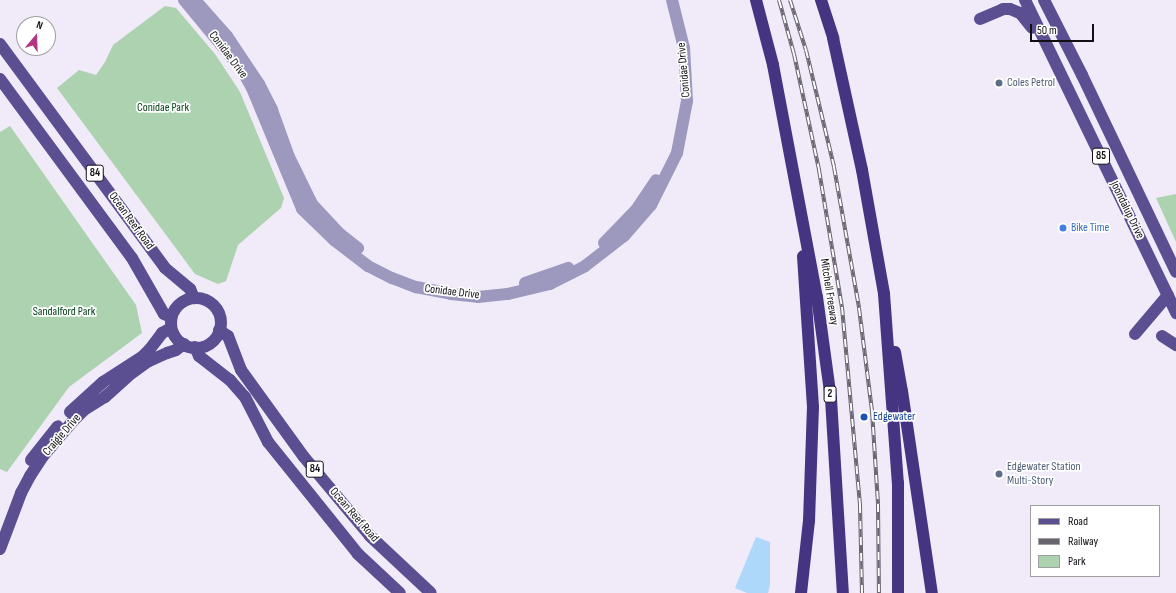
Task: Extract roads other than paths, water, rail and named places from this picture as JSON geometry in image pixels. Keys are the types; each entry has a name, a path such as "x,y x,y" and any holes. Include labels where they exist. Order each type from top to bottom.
{"highway":[{"name":"Mitchell Freeway","path":"756,0 773,65 817,297 831,399 843,593"},
{"path":"821,0 833,38 862,170 902,391 932,593"},
{"path":"799,197 813,407 809,521 801,593"},
{"path":"884,294 898,483 898,593"}],"main road":[{"name":"Joondalup Drive","path":"1024,0 1176,313"},
{"name":"Joondalup Drive","path":"1044,0 1082,75 1176,272"},
{"path":"980,19 1003,9 1015,10 1020,13 1044,40"},
{"name":"Ocean Reef Road","path":"0,44 165,268 190,289 194,298"},
{"name":"Ocean Reef Road","path":"0,79 132,258 164,314 171,323"},
{"path":"1135,334 1168,295"},
{"path":"171,323 180,304 194,298 206,300 215,308 220,318 219,330 210,343 190,346"},
{"name":"84","path":"171,323 175,336 190,346"},
{"name":"Craigie Drive","path":"0,526 24,473 41,444 95,388 142,357 150,350 171,323"},
{"name":"Ocean Reef Road","path":"219,330 228,336 241,370 304,457 370,536 431,593"},
{"path":"1162,336 1176,345"},
{"name":"Ocean Reef Road","path":"190,346 199,356 230,380 245,397 268,442 358,554 400,593"},
{"name":"Craigie Drive","path":"0,549 21,492 30,476 43,456 72,422 84,410 105,397 128,376 150,361 166,353 190,346"}],"street":[{"name":"Conidae Drive","path":"184,0 242,70 252,88 302,209 334,240 368,266 392,278 423,288 451,294 478,297 508,294 550,284 585,266 624,236 651,205 677,153 687,101 684,48 672,0"},
{"name":"Conidae Drive","path":"195,0 227,36 248,66 272,110 289,157 312,204 340,234 375,261 395,271 418,279 453,286 477,288 510,286 532,281 566,269 586,258 608,240 644,200 658,178 670,150 675,133 682,85 680,58 665,0"}],"water":[{"path":"756,537 770,542 770,585 768,593 747,593 735,588"}],"railway":[{"path":"779,0 794,54 819,170 842,307 860,505 862,593"},
{"path":"790,0 806,50 834,167 859,308 872,411 878,504 879,593"}],"place":[{"name":"Coles Petrol","path":"999,83"},
{"name":"Bike Time","path":"1063,228"},
{"name":"Edgewater","path":"864,417"},
{"name":"Edgewater Station Multi-Story","path":"999,474"}],"park label":[{"name":"Conidae Park","path":"163,108"},
{"name":"Sandalford Park","path":"64,312"}]}
